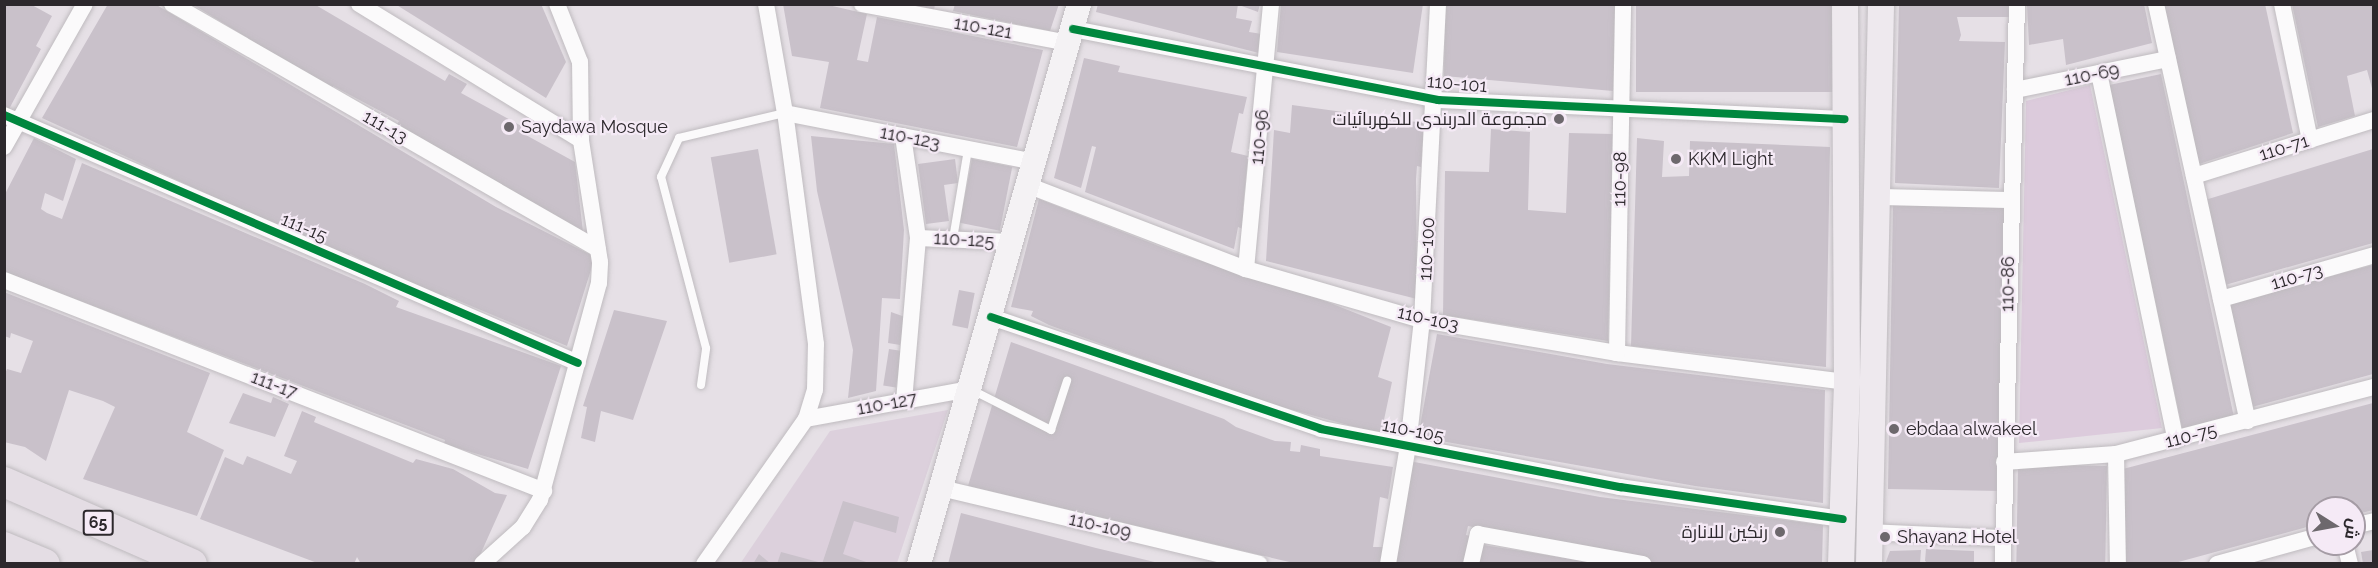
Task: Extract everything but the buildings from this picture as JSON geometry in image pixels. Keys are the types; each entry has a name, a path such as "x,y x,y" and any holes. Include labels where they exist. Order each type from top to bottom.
{"highway":[{"name":"65","path":"4,482 192,564"},
{"path":"15,554 45,564"}],"main road":[{"path":"919,564 1079,4"},
{"path":"1841,564 1847,382 1845,4"},
{"path":"1869,564 1879,197 1881,4"}],"street":[{"path":"4,147 12,118 85,4"},
{"name":"111-13","path":"172,4 598,249"},
{"path":"359,4 581,140"},
{"path":"482,564 523,527 544,491 599,283 598,249 581,140 580,63 557,4"},
{"path":"704,564 806,419 815,390 816,344 785,113 765,4"},
{"name":"110-121","path":"862,4 943,12 1071,36"},
{"name":"110-96","path":"1246,268 1271,4"},
{"name":"110-100","path":"1389,564 1408,446 1422,320 1436,99 1437,4"},
{"name":"110-98","path":"1617,353 1623,4"},
{"name":"110-86","path":"2003,564 2010,200 2017,4"},
{"path":"2156,4 2248,421"},
{"path":"2282,4 2310,140"},
{"name":"110-101","path":"1071,36 1436,99 1845,119"},
{"name":"110-69","path":"2015,90 2168,59"},
{"path":"2099,73 2176,440"},
{"name":"110-123","path":"785,113 1034,162"},
{"name":"111-15","path":"12,118 578,363"},
{"name":"110-71","path":"2194,176 2373,120"},
{"path":"903,136 918,238 904,401"},
{"name":"110-103","path":"1027,185 1246,268 1422,320 1617,353 1847,382"},
{"path":"1879,197 2010,200"},
{"name":"110-125","path":"918,238 1011,242"},
{"name":"110-73","path":"2221,299 2373,255"},
{"name":"111-17","path":"4,280 544,491"},
{"name":"110-105","path":"991,317 1321,429 1620,487 1843,519"},
{"name":"110-75","path":"2004,462 2116,454 2373,387"},
{"name":"110-127","path":"806,419 969,389"},
{"path":"2116,454 2118,564"},
{"name":"110-109","path":"941,488 1259,564"},
{"path":"1870,532 2003,538"},
{"path":"1471,564 1478,534 1643,564"},
{"path":"2222,563 2306,539"}],"lane":[{"path":"701,385 706,348 661,177 679,138 785,113"},
{"path":"953,239 968,149"},
{"path":"969,389 1051,430 1067,381"}],"shaded area":[{"path":"2090,85 2162,428 2019,443 2026,101"},
{"path":"948,410 897,563 740,564 830,431"}],"cycle path":[{"path":"1073,29 1438,100 1845,119"},
{"path":"4,115 578,363"},
{"path":"991,317 1321,429 1620,487 1843,519"}],"place":[{"name":"مجموعة الدربندی للكهربائیات","path":"1559,119"},
{"name":"Saydawa Mosque","path":"509,127"},
{"name":"KKM Light","path":"1676,159"},
{"name":"ebdaa alwakeel","path":"1894,429"},
{"name":"رنكين للانارة","path":"1780,532"},
{"name":"Shayan2 Hotel","path":"1885,537"}]}
